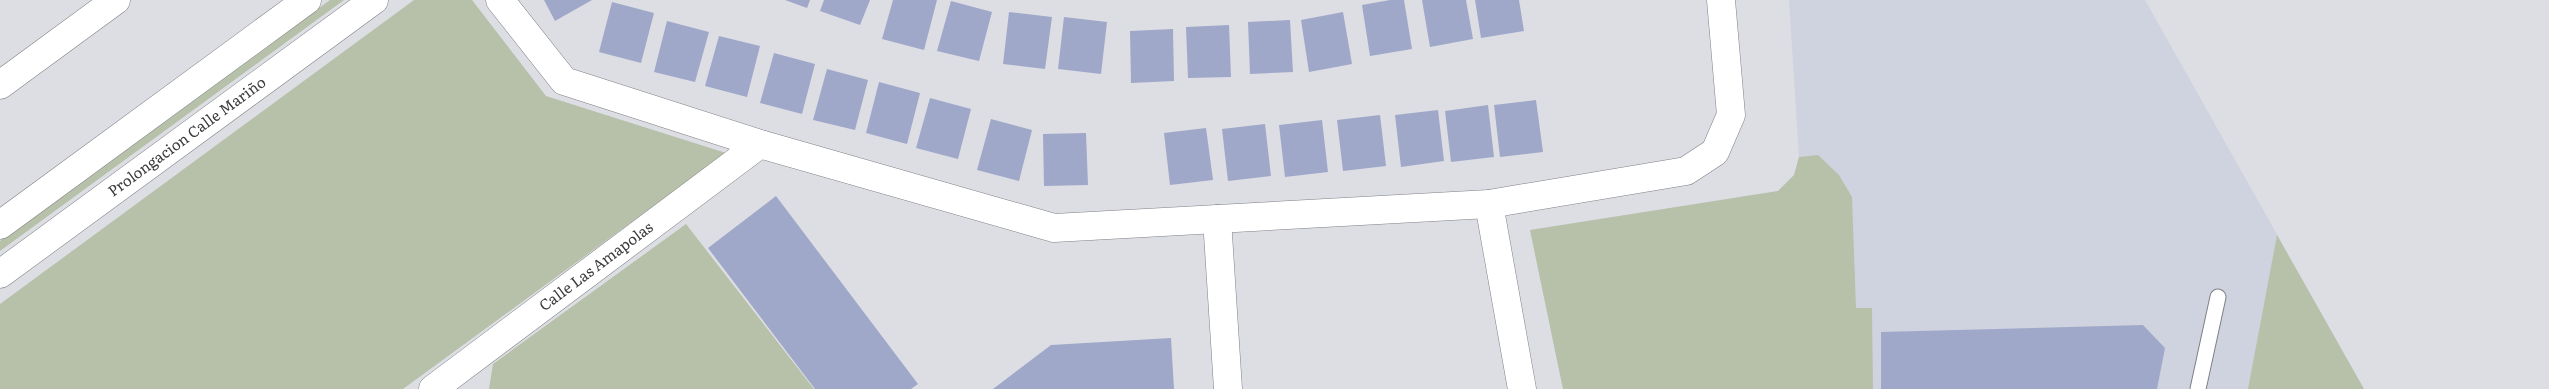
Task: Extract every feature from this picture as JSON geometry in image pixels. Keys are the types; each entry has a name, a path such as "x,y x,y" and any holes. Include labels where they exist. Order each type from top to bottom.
{"street":[{"path":"0,85 116,0"},
{"path":"0,224 306,0"},
{"name":"Prolongacion Calle Mariño","path":"0,274 374,0"},
{"path":"500,0 564,81 760,144 1054,228 1489,204 1686,171 1715,152 1730,115 1721,0"},
{"name":"Calle Las Amapolas","path":"438,388 760,144"},
{"path":"1489,204 1522,389"},
{"path":"1217,219 1228,389"}],"lane":[{"path":"2198,389 2218,297"}],"shaded area":[{"path":"1789,0 2145,0 2364,389 1563,389 1530,230 1778,191 1794,175 1799,157"}],"green space":[{"path":"330,0 344,0 0,251 0,241"},
{"path":"414,0 472,0 546,96 726,153 403,389 0,389 0,304"},
{"path":"1818,155 1839,175 1852,197 1856,308 1872,308 1873,389 1563,389 1530,230 1778,191 1794,175 1799,157"},
{"path":"686,224 814,389 489,389 493,364"},
{"path":"2277,235 2364,389 2248,389"}],"building":[{"path":"544,0 592,0 555,21"},
{"path":"785,0 810,0 807,8"},
{"path":"824,0 870,0 860,25 820,11"},
{"path":"893,0 937,0 924,50 882,39"},
{"path":"1390,0 1404,0 1412,49 1370,56 1362,5"},
{"path":"1422,0 1466,0 1473,39 1430,47"},
{"path":"1475,0 1519,0 1524,31 1481,38"},
{"path":"951,1 992,12 979,61 937,51"},
{"path":"612,2 654,13 641,63 599,52"},
{"path":"1009,12 1052,17 1045,69 1003,64"},
{"path":"1343,12 1352,64 1309,72 1301,20"},
{"path":"1064,17 1107,22 1101,74 1058,69"},
{"path":"1290,20 1293,72 1250,74 1248,22"},
{"path":"667,21 709,32 695,82 654,72"},
{"path":"1229,25 1231,77 1188,78 1186,27"},
{"path":"1173,29 1174,81 1131,83 1130,31"},
{"path":"719,36 760,46 747,97 705,86"},
{"path":"774,53 815,64 802,114 760,103"},
{"path":"827,69 868,80 855,130 813,120"},
{"path":"879,82 920,93 907,144 866,133"},
{"path":"930,98 971,109 958,159 916,148"},
{"path":"1536,100 1543,152 1500,157 1494,105"},
{"path":"1488,105 1494,157 1451,162 1445,111"},
{"path":"1438,110 1444,161 1401,167 1395,115"},
{"path":"1380,115 1386,166 1343,171 1337,120"},
{"path":"991,119 1032,130 1019,181 977,170"},
{"path":"1322,120 1328,172 1285,177 1279,125"},
{"path":"1265,124 1271,176 1228,181 1222,129"},
{"path":"1206,128 1213,180 1170,185 1164,133"},
{"path":"1086,133 1088,185 1044,186 1043,134"},
{"path":"776,196 918,384 911,389 815,389 708,248"},
{"path":"2143,325 2165,348 2157,389 1881,389 1881,332"},
{"path":"1171,338 1174,389 993,389 1051,345"}]}
